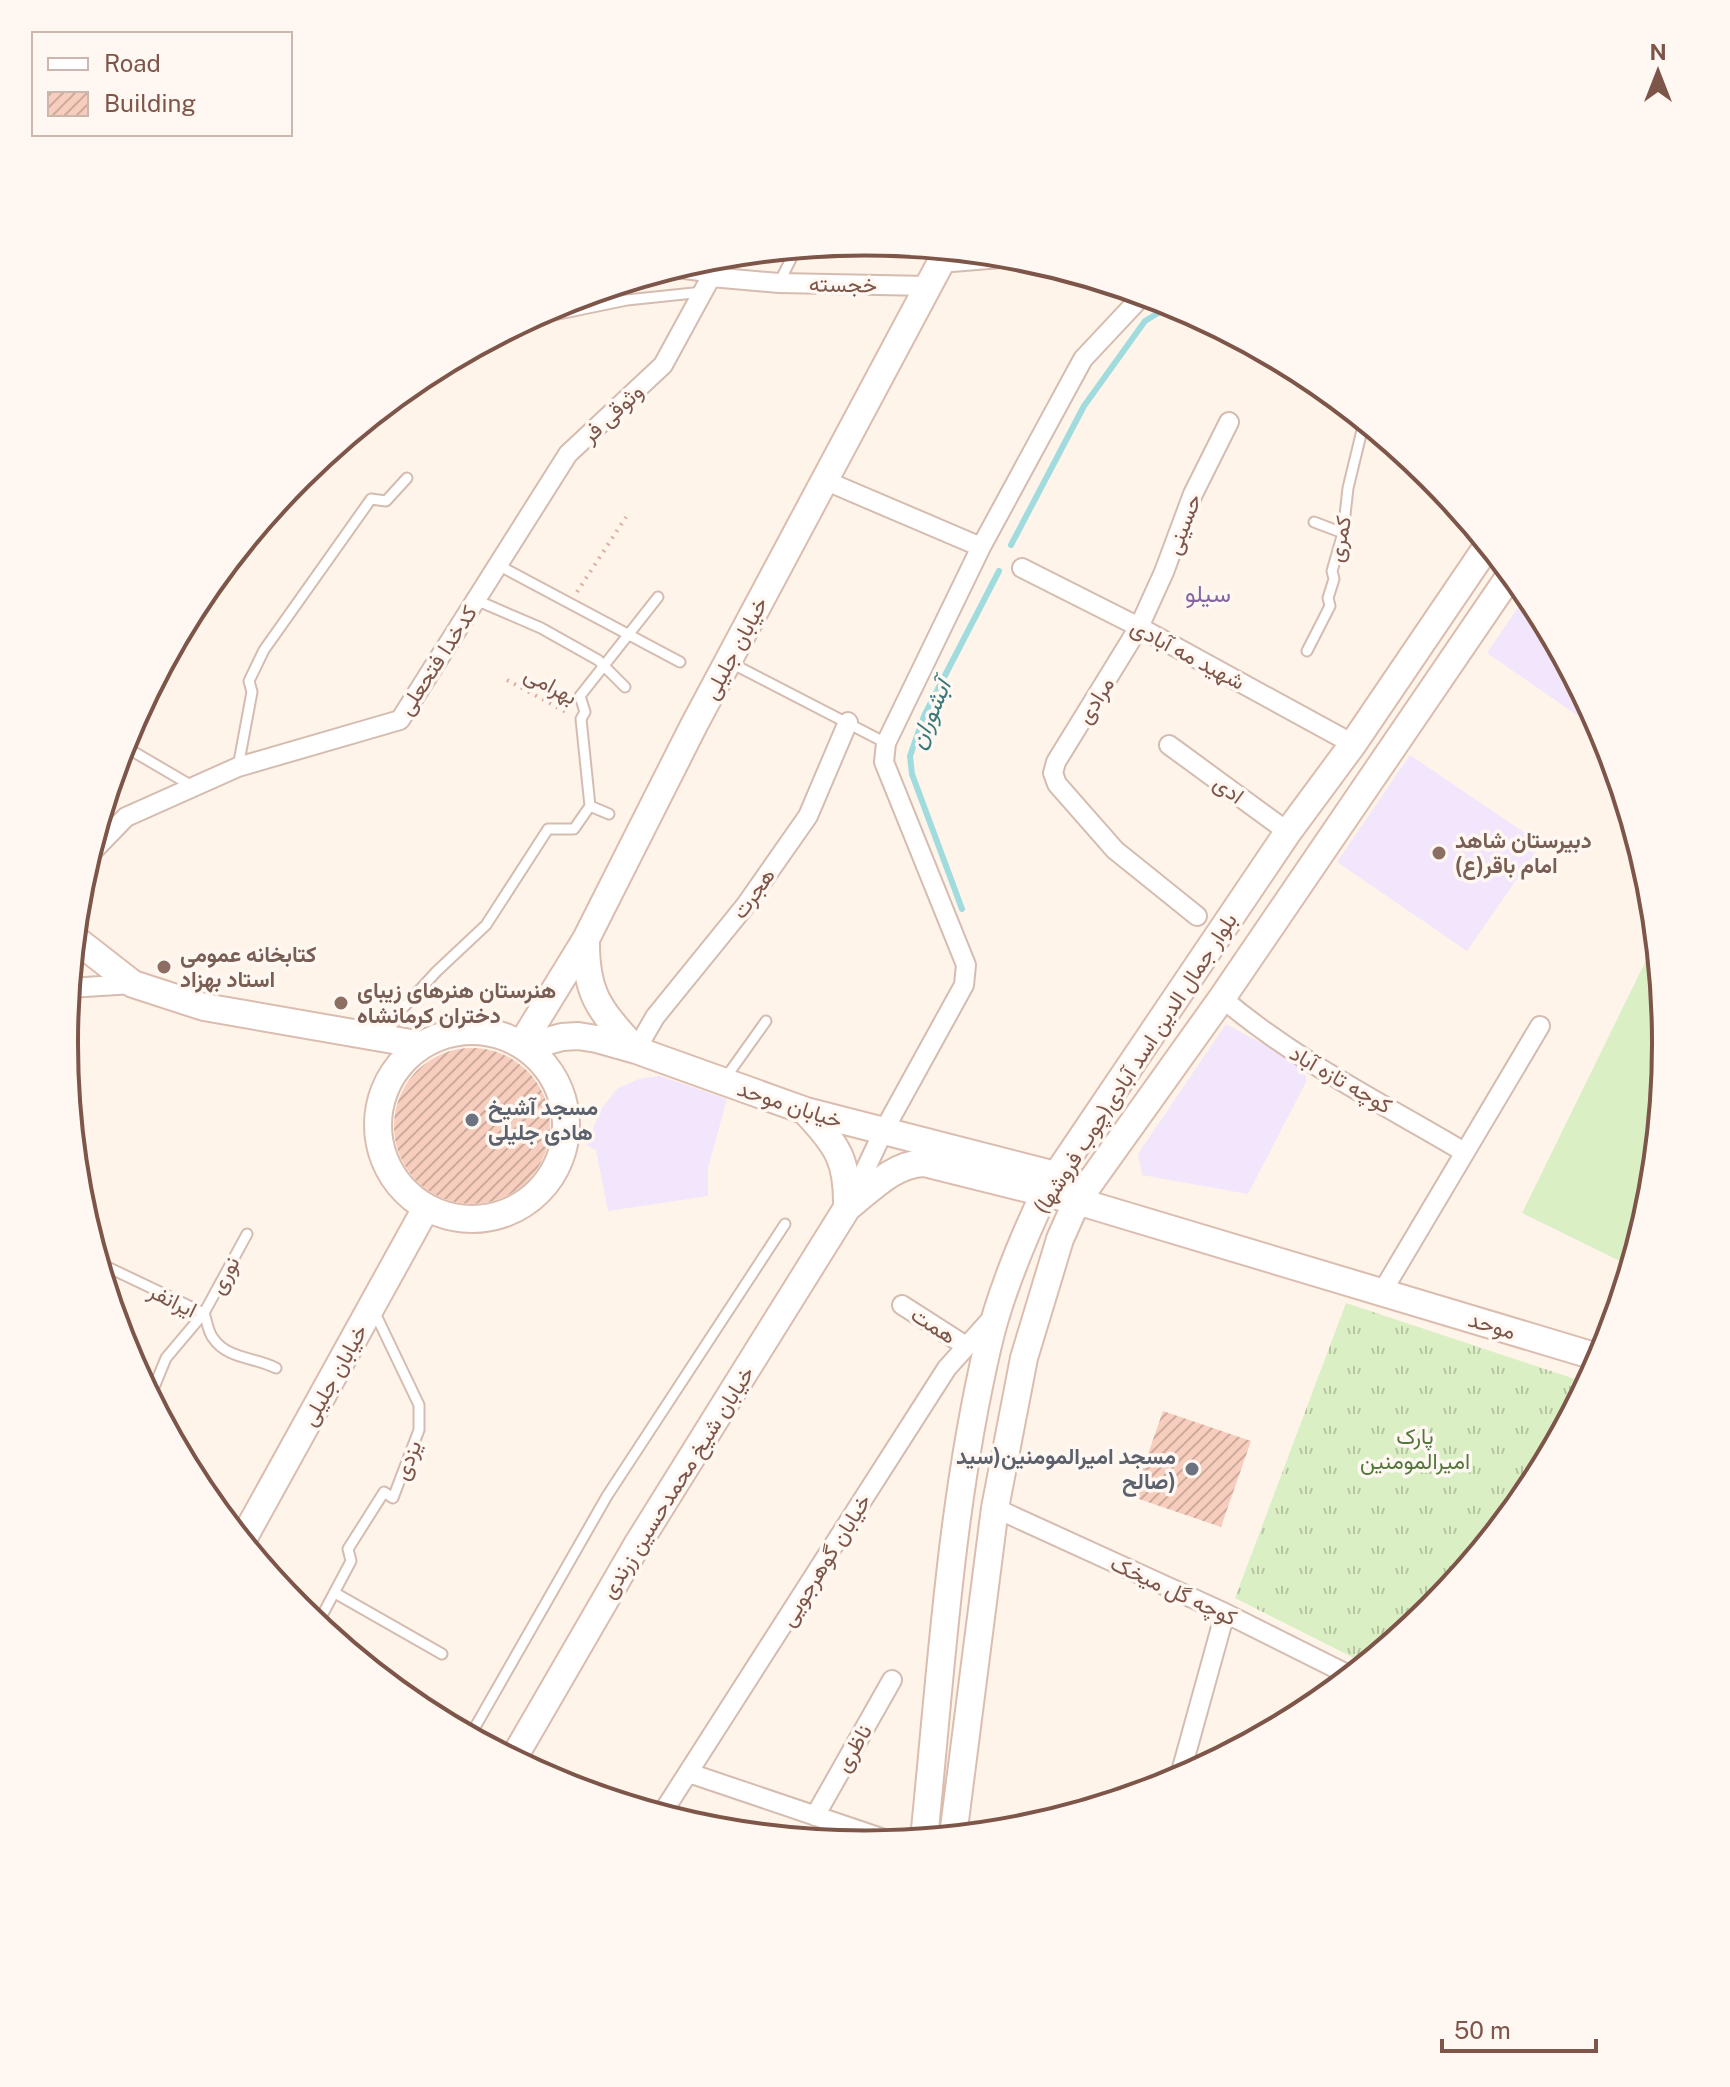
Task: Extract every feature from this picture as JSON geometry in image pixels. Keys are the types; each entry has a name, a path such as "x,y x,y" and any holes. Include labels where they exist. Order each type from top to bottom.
{"main road":[{"name":"خیابان جلیلی","path":"524,1046 586,939 728,662 938,266"},
{"name":"بلوار جمال الدین اسد آبادی(چوب فروشها)","path":"925,1828 960,1494 988,1344 1027,1230 1051,1183 1288,832 1353,744 1481,555"},
{"name":"بلوار جمال الدین اسد آبادی(چوب فروشها)","path":"954,1825 995,1508 1024,1358 1060,1239 1083,1193 1222,998 1504,585"},
{"path":"586,939 588,983 610,1021 636,1050"},
{"path":"84,946 133,984 204,1007 422,1045"},
{"path":"474,1031 502,1035 524,1046 552,1073 564,1099 567,1126 563,1154 550,1179 531,1199 507,1213 480,1220 452,1218 426,1208 403,1191 387,1168 378,1142 377,1113 385,1086 400,1063 422,1045 447,1034 474,1031"},
{"name":"خیابان موحد","path":"524,1046 578,1036 636,1050 806,1111 1051,1183"},
{"path":"806,1111 832,1140 844,1161 848,1182 847,1208"},
{"path":"847,1208 898,1168 910,1163 1051,1183"},
{"name":"موحد","path":"1051,1183 1382,1292 1588,1354"},
{"name":"خیابان جلیلی","path":"248,1531 426,1208"},
{"name":"خیابان شیخ محمدحسین زرندی","path":"518,1750 637,1545 847,1208"}],"street":[{"name":"خجسته","path":"707,284 779,283 965,263"},
{"name":"وثوقی فر","path":"498,565 568,454 663,365 711,272"},
{"path":"847,1208 883,1132 964,985 966,965 884,762 886,743 981,547 1083,359 1134,304"},
{"name":"حسینی","path":"1139,627 1164,572 1193,494 1229,422"},
{"path":"824,480 981,547"},
{"name":"کدخدا فتحعلی","path":"106,838 126,817 238,767 400,720 498,565"},
{"name":"شهید مه آبادی","path":"1022,568 1139,627 1353,744"},
{"name":"مرادی","path":"1139,627 1056,762 1053,773 1057,784 1115,850 1197,916"},
{"name":"هجرت","path":"636,1050 655,1017 745,906 808,816 848,722"},
{"name":"ادی","path":"1169,745 1288,832"},
{"path":"80,989 133,984"},
{"name":"کوچه تازه آباد","path":"1222,998 1252,1024 1321,1071 1464,1152"},
{"path":"1382,1292 1540,1026"},
{"name":"همت","path":"902,1305 966,1346"},
{"name":"خیابان گوهرجویی","path":"667,1805 947,1368 997,1312"},
{"name":"کوچه گل میخک","path":"995,1508 1225,1613 1340,1671"},
{"path":"1183,1763 1225,1613"},
{"name":"ناظری","path":"815,1816 892,1680"},
{"path":"689,1773 856,1830"}],"lane":[{"path":"779,283 790,260"},
{"path":"686,278 707,284"},
{"path":"582,309 707,284"},
{"name":"کمری","path":"1307,651 1330,606 1328,598 1334,579 1332,571 1343,533 1348,488 1361,433"},
{"path":"238,767 252,692 249,681 264,650 371,499 386,501 407,478"},
{"path":"1314,522 1343,533"},
{"path":"498,565 680,662"},
{"path":"383,1038 403,1008 486,925 548,829 574,829 590,806 581,719 585,712 580,696 658,597"},
{"path":"476,600 541,628 598,660 625,687"},
{"path":"728,662 886,743"},
{"path":"134,752 193,787"},
{"path":"590,806 609,814"},
{"path":"723,1082 766,1021"},
{"path":"475,1727 607,1496 785,1224"},
{"name":"نوری","path":"155,1384 166,1358 204,1313 247,1234"},
{"name":"ایرانفر","path":"112,1269 204,1313 211,1336 231,1355 261,1360 276,1368"},
{"name":"یزدی","path":"335,1593 351,1561 348,1549 384,1492 393,1498 419,1430 419,1405 372,1306"},
{"path":"323,1614 335,1593 442,1654"}],"path":[{"path":"569,604 626,517"},
{"name":"بهرامی","path":"507,680 581,719"}],"shaded area":[{"path":"1519,606 1547,650 1581,718 1487,653"},
{"name":"دبیرستان شاهد امام باقر(ع)","path":"1410,755 1541,844 1467,951 1337,862"},
{"path":"1226,1024 1300,1064 1307,1080 1248,1194 1142,1175 1138,1154"},
{"path":"660,1076 727,1099 708,1168 708,1196 608,1211 596,1150 586,1145 602,1108 618,1088 639,1079"}],"green space":[{"path":"1647,959 1652,1044 1650,1095 1637,1197 1621,1261 1522,1213"},
{"name":"پارک امیرالمومنین","path":"1346,1303 1577,1380 1547,1437 1489,1523 1421,1600 1355,1659 1235,1598"}],"building":[{"name":"مسجد آشیخ هادی جلیلی","path":"472,1048 502,1054 527,1071 544,1096 550,1126 544,1156 527,1181 502,1198 472,1204 442,1198 417,1181 400,1156 394,1126 400,1096 417,1071 442,1054"},
{"name":"مسجد امیرالمومنین(سید صالح)","path":"1163,1411 1251,1441 1221,1527 1133,1497"}],"waterway":[{"name":"آبشوران","path":"1011,545 1084,406 1145,321 1158,313"},
{"name":"آبشوران","path":"962,909 912,774 910,756 924,716 999,571"}],"place":[{"name":"دبیرستان شاهد امام باقر(ع)","path":"1439,853"},
{"name":"کتابخانه عمومی استاد بهزاد","path":"164,967"},
{"name":"هنرستان هنرهای زیبای دختران کرمانشاه","path":"341,1003"},
{"name":"مسجد آشیخ هادی جلیلی","path":"472,1120"},
{"name":"مسجد امیرالمومنین(سید صالح)","path":"1192,1469"}],"district":[{"name":"سیلو","path":"1208,593"}]}
